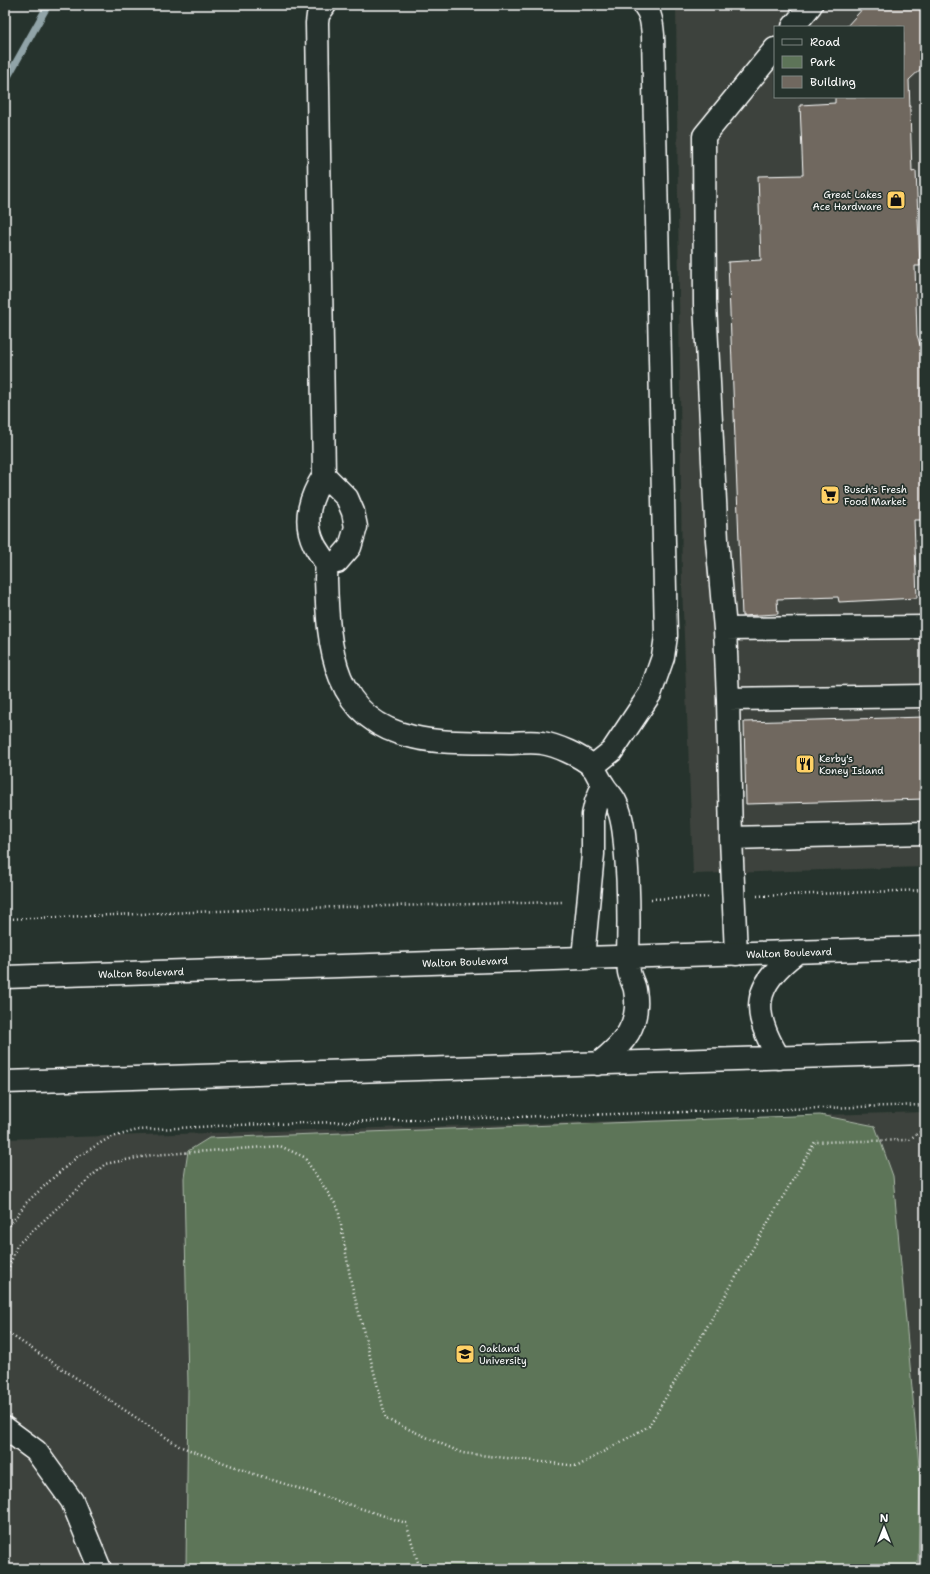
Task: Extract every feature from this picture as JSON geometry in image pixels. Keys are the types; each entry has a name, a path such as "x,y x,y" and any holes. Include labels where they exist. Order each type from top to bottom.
{"main road":[{"path":"325,5 318,15 317,23 324,475 314,491 308,521 310,533 314,543 326,564 329,638 335,664 341,682 351,698 366,716 388,730 413,738 541,743 558,748 579,757 592,767 616,802 623,825 629,900 629,973 635,989 636,1005 634,1022 626,1038 616,1050 598,1064"},
{"path":"592,767 612,751 650,694 663,657 666,636 653,35 648,9 644,5"},
{"path":"794,26 811,5"},
{"path":"736,954 725,629 716,540 705,304 704,136 774,50"},
{"path":"324,475 346,498 353,512 356,527 350,547 337,562 326,564"},
{"path":"725,629 925,627"},
{"path":"728,699 925,696"},
{"path":"583,958 593,854 593,815 596,802 603,785"},
{"path":"731,838 925,833"},
{"name":"Walton Boulevard","path":"5,977 628,956 796,953 925,948"},
{"path":"779,1058 764,1030 760,1014 760,1000 765,985 773,974 784,962 796,953"},
{"path":"5,1082 925,1053"},
{"path":"5,1428 36,1451 72,1501 100,1569"}],"path":[{"path":"629,900 925,890"},
{"path":"5,919 300,908 588,901"},
{"path":"5,1232 26,1203 77,1157 109,1138 138,1130 236,1125 925,1105"},
{"path":"5,1278 17,1245 105,1164 152,1154 280,1146 304,1157 338,1208 351,1282 386,1418 462,1453 578,1466 649,1426 815,1142 908,1140 925,1129"},
{"path":"5,1331 179,1446 254,1474 406,1523 420,1569"}],"shaded area":[{"path":"676,5 925,5 925,867 693,874 682,584"},
{"name":"Oakland University","path":"925,1112 925,1569 5,1569 5,1139"}],"green space":[{"name":"Oakland University","path":"820,1115 875,1126 893,1176 920,1477 918,1569 186,1569 188,1387 184,1178 188,1151 209,1138"}],"building":[{"path":"866,5 925,5 925,65 909,80 912,172 916,171 920,266 915,266 917,335 925,360 925,520 914,520 917,598 839,602 838,597 777,599 778,614 742,616 728,262 761,260 758,176 803,175 800,105 835,103 835,98 904,98 904,26 847,26"},
{"path":"925,717 925,799 746,804 744,722"}],"waterway":[{"path":"5,82 48,5"}],"place":[{"name":"Great Lakes Ace Hardware","path":"896,200"},
{"name":"Busch's Fresh Food Market","path":"830,495"},
{"name":"Kerby's Koney Island","path":"805,764"},
{"name":"Oakland University","path":"465,1354"}]}
